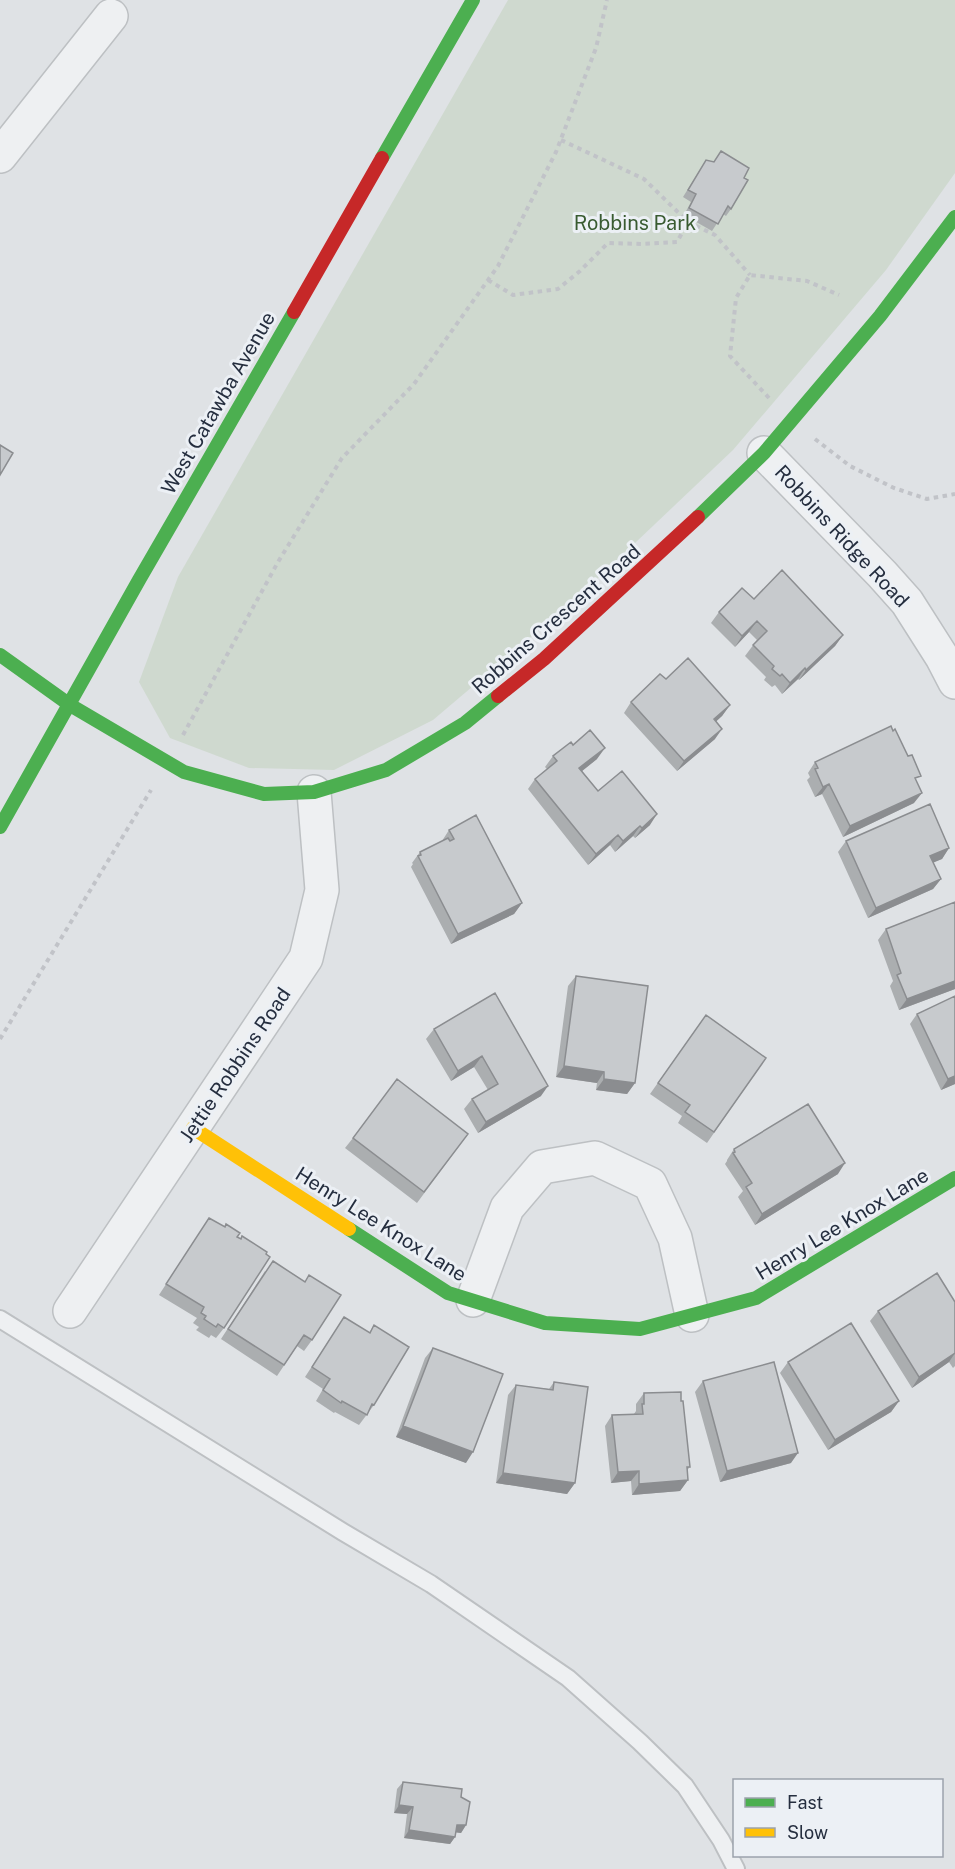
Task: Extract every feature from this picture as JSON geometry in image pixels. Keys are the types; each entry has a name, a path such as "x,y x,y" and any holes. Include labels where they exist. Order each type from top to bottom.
{"street":[{"name":"West Catawba Avenue","path":"0,827 139,579 473,0"},
{"path":"0,156 111,16"},
{"name":"Robbins Crescent Road","path":"0,655 70,705 184,772 264,794 314,792 386,771 465,723 544,659 662,552 764,453 880,316 955,217"},
{"name":"Robbins Ridge Road","path":"764,453 907,602 955,682"},
{"name":"Jettie Robbins Road","path":"70,1311 306,958 322,890 314,792"},
{"name":"Henry Lee Knox Lane","path":"193,1128 448,1293 545,1323 640,1329 756,1298 955,1178"},
{"path":"473,1300 507,1208 542,1167 595,1158 650,1184 675,1238 692,1315"}],"lane":[{"path":"0,1319 431,1584 568,1678 640,1742 685,1786 721,1840 736,1869"}],"path":[{"path":"0,1039 168,763 278,562 342,458 414,384 498,266 561,140 596,48 607,0"},
{"path":"561,140 644,179 688,222 715,235 750,274 807,281 839,295"},
{"path":"488,280 513,295 558,289 608,243 676,242 688,222"},
{"path":"750,274 736,298 730,356 762,392"},
{"path":"818,442 850,466 894,488 927,499 955,494"}],"green space":[{"name":"Robbins Park","path":"508,0 955,0 955,173 886,270 733,450 576,599 433,720 334,770 249,768 170,738 139,682 178,577"}],"building":[{"path":"721,151 749,168 744,178 748,180 731,209 728,206 718,224 689,208 696,194 688,190 706,160 714,162"},
{"path":"0,445 13,453 0,475"},
{"path":"782,570 843,635 790,683 782,674 780,676 772,669 774,666 753,645 767,631 757,621 742,636 719,612 742,588 754,599"},
{"path":"688,658 730,705 714,719 722,729 684,761 631,702 660,674 666,679"},
{"path":"891,726 893,731 895,729 908,756 912,755 921,776 915,778 922,793 850,826 829,784 823,787 815,769 818,768 815,762"},
{"path":"590,730 605,748 579,768 598,791 622,771 657,814 623,841 618,835 596,854 535,779 557,761 553,756 571,742 573,745"},
{"path":"930,804 949,848 930,856 941,879 876,908 846,841"},
{"path":"476,815 522,903 458,934 418,856 421,855 420,852 448,838 450,841 454,839 449,830"},
{"path":"955,902 955,981 907,999 897,975 901,973 886,929"},
{"path":"576,976 648,986 635,1083 604,1079 604,1072 564,1066"},
{"path":"495,993 548,1086 486,1122 472,1099 498,1084 482,1056 458,1071 434,1029"},
{"path":"955,996 955,1076 948,1079 917,1014"},
{"path":"706,1015 766,1058 714,1132 685,1112 690,1105 658,1083"},
{"path":"397,1079 468,1134 424,1192 353,1138"},
{"path":"808,1104 845,1163 762,1214 746,1187 752,1183 733,1153 734,1149"},
{"path":"209,1218 225,1227 226,1224 240,1233 237,1237 241,1239 242,1236 267,1252 266,1254 270,1257 224,1328 218,1324 216,1327 204,1319 206,1316 201,1313 204,1307 166,1284"},
{"path":"273,1261 305,1282 309,1275 341,1295 312,1340 304,1335 284,1365 228,1329"},
{"path":"937,1273 955,1302 955,1353 919,1377 878,1311"},
{"path":"344,1317 370,1333 374,1325 409,1347 367,1415 342,1401 341,1403 323,1390 330,1379 312,1367"},
{"path":"851,1323 899,1401 835,1440 788,1362"},
{"path":"433,1348 503,1374 473,1452 403,1426"},
{"path":"774,1362 798,1453 727,1471 703,1381"},
{"path":"554,1382 588,1387 575,1483 503,1473 516,1385 553,1390"},
{"path":"681,1392 690,1467 687,1467 688,1480 639,1484 639,1471 618,1472 612,1415 643,1414 644,1393"},
{"path":"403,1782 462,1789 461,1797 470,1802 466,1825 457,1825 455,1837 409,1830 413,1807 399,1805"}],"traffic: fast":[{"path":"382,158 473,0"},
{"path":"698,517 764,453 880,316 955,217"},
{"path":"0,827 294,312"},
{"path":"0,655 70,705 184,772 264,794 314,792 386,770 465,723 498,696"},
{"path":"349,1229 448,1293 545,1323 640,1329 756,1298 955,1178"}],"traffic: slow":[{"path":"193,1128 349,1229"}],"traffic: jam":[{"path":"294,312 382,158"},
{"path":"498,696 544,659 698,517"}]}
